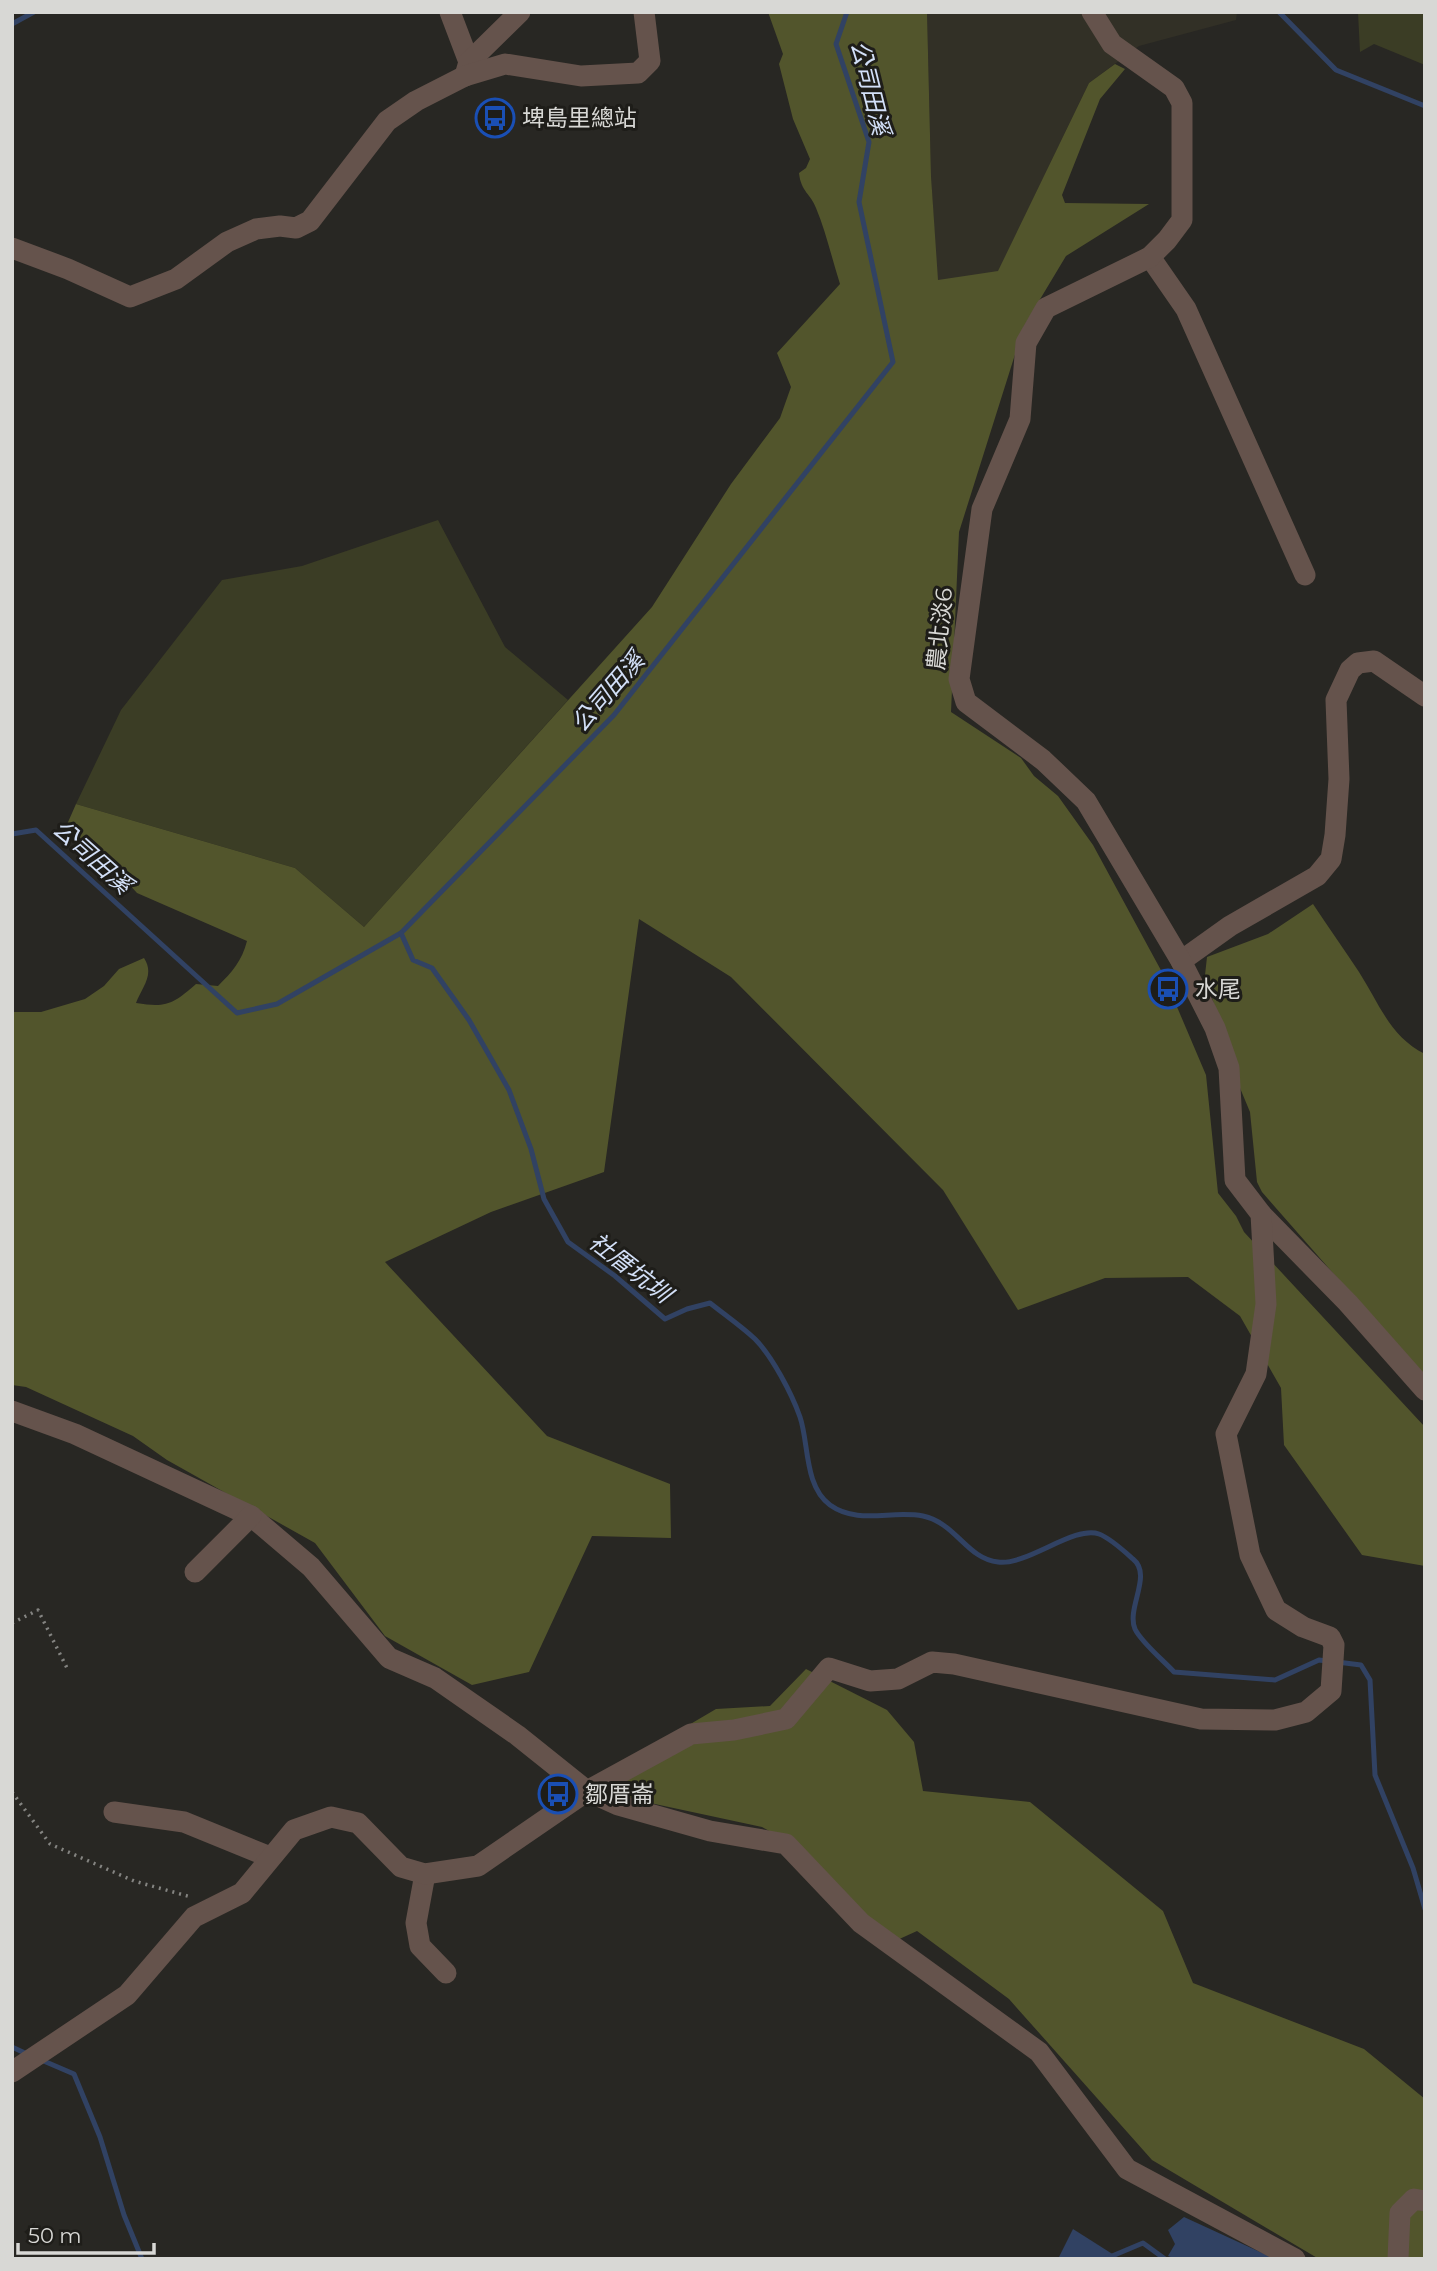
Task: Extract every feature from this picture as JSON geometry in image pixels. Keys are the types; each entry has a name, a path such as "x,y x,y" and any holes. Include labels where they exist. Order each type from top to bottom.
{"street":[{"path":"450,12 467,69"},
{"path":"13,250 68,269 130,298 176,279 227,242 256,229 280,226 296,229 310,220 387,121 467,69 520,12"},
{"path":"467,69 505,64 581,76 638,73 650,61 643,12"},
{"name":"農北淡6","path":"1092,12 1112,44 1174,88 1182,103 1182,220 1150,257 1046,308 1026,343 1020,419 982,509 959,679 966,702 1043,760 1086,801 1181,961 1215,1028 1229,1068 1235,1180 1261,1214 1348,1303 1425,1390"},
{"path":"1150,257 1186,309 1305,575"},
{"path":"1181,961 1230,926 1317,876 1331,859 1339,779 1336,700 1350,670 1358,663 1374,661 1425,696"},
{"path":"13,2072 127,1995 194,1917 242,1893 294,1830 331,1816 358,1824 401,1867 425,1874 478,1866 587,1791 691,1734 734,1731 786,1719 829,1668 870,1681 898,1679 932,1662 954,1664 1201,1719 1275,1720 1306,1712 1321,1702 1331,1691 1334,1645 1330,1637 1303,1628 1276,1610 1250,1555 1226,1434 1256,1374 1266,1304 1261,1214"},
{"path":"12,1411 75,1434 251,1516 311,1567 389,1658 435,1678 517,1735 587,1791 618,1805 710,1831 786,1844 861,1923 927,1968 1039,2052 1127,2169 1295,2259"},
{"path":"195,1572 251,1516"},
{"path":"114,1812 184,1822 270,1857"},
{"path":"425,1874 416,1923 420,1946 446,1973"},
{"path":"1398,2259 1400,2213 1414,2199 1425,2201"}],"path":[{"path":"12,1623 38,1610 68,1670"},
{"path":"12,1792 50,1843 134,1881 220,1905"}],"shaded area":[{"path":"927,12 1237,12 1236,20 1139,46 1089,83 998,272 937,281"}],"green space":[{"path":"768,12 927,12 931,176 938,280 998,271 1089,83 1115,64 1125,69 1100,99 1062,195 1065,203 1149,204 1066,256 1024,326 959,532 951,712 1021,758 1034,776 1058,796 1093,845 1163,974 1206,1075 1218,1193 1236,1216 1244,1232 1425,1427 1425,1566 1362,1555 1284,1445 1281,1388 1240,1316 1188,1277 1105,1278 1018,1310 943,1190 731,977 639,919 604,1172 491,1212 385,1262 547,1436 670,1484 671,1538 592,1536 529,1672 472,1685 385,1636 315,1543 167,1460 133,1436 26,1387 12,1385 12,1012 41,1012 85,999 104,986 119,969 144,958 148,975 136,1003 169,1003 196,984 218,986 236,966 245,948 247,941 137,893 108,861 65,829 76,804 295,868 364,927 652,607 731,484 780,418 791,387 777,353 840,284 820,217 800,179 799,173 806,168 810,159 793,119 779,64 783,54"},
{"path":"1358,12 1425,12 1425,65 1374,44 1360,52"},
{"path":"438,520 505,647 568,700 364,927 295,868 76,804 121,710 222,580 302,566"},
{"path":"1313,904 1394,1029 1425,1054 1425,1378 1262,1192 1257,1182 1250,1112 1205,975 1207,957 1268,934"},
{"path":"806,1669 887,1710 914,1742 923,1791 1030,1802 1163,1911 1193,1983 1364,2049 1425,2099 1425,2259 1319,2259 1152,2160 1009,1999 917,1931 895,1941 780,1837 762,1827 627,1798 612,1788 636,1756 716,1709 770,1706"}],"water":[{"path":"1184,2217 1275,2259 1176,2259 1168,2256 1175,2244 1168,2230"},
{"path":"1073,2229 1114,2255 1102,2259 1058,2259"}],"waterway":[{"path":"12,24 34,12"},
{"name":"公司田溪","path":"12,834 36,830 237,1013 277,1004 401,933 614,715 893,362 859,202 869,142 836,44 847,12"},
{"name":"公司田溪","path":"1279,12 1336,70 1425,106"},
{"name":"社厝坑圳","path":"401,933 413,960 432,968 469,1020 509,1090 531,1149 544,1199 568,1242 615,1276 665,1319 710,1303 755,1339 775,1365 792,1398 803,1427 811,1476 822,1497 830,1505 841,1511 863,1516 923,1516 944,1526 978,1555 998,1562 1023,1558 1077,1535 1099,1534 1121,1549 1138,1566 1140,1583 1134,1611 1135,1629 1174,1672 1275,1680 1319,1660 1327,1661"},
{"name":"社厝坑圳","path":"1337,1662 1361,1665 1370,1680 1375,1775 1413,1868 1425,1909"},
{"path":"12,2047 27,2054"},
{"path":"39,2059 74,2074 100,2137 124,2215 142,2259"},
{"path":"1105,2259 1143,2243 1165,2259"}],"place":[{"name":"埤島里總站","path":"495,118"},
{"name":"水尾","path":"1168,989"},
{"name":"鄒厝崙","path":"558,1794"}]}
